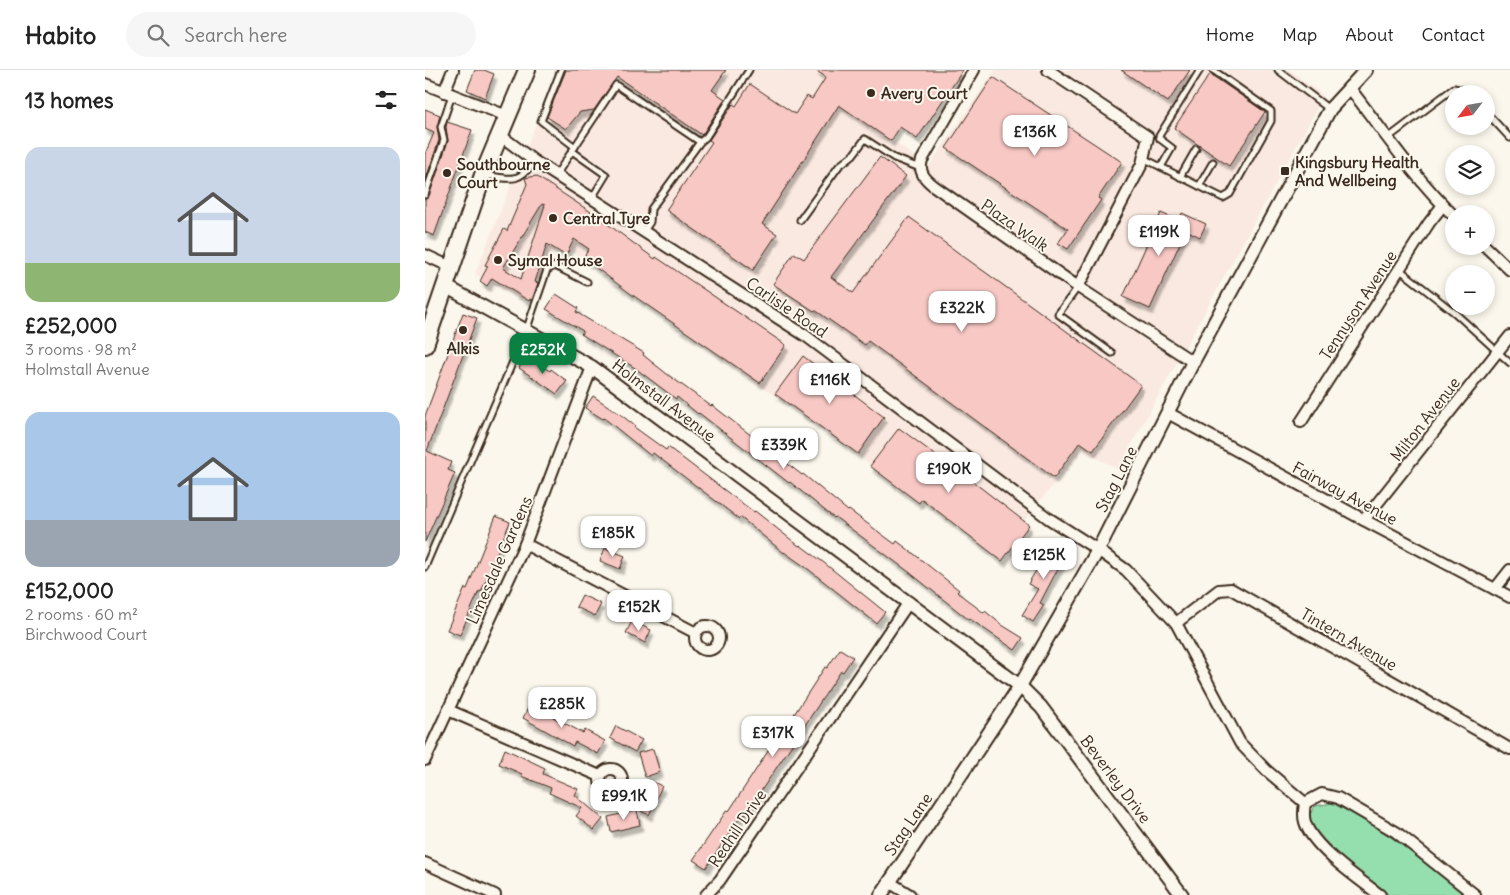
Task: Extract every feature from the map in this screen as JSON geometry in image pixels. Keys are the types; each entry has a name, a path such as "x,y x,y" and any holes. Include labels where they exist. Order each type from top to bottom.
{"main road":[{"path":"425,345 483,175 527,70"}],"street":[{"path":"448,93 453,70"},
{"path":"920,168 924,155 974,70"},
{"path":"1048,70 1148,137 1145,159 1078,287"},
{"name":"Stag Lane","path":"881,895 1020,686 1098,550 1193,362 1330,109 1366,70"},
{"path":"425,84 507,116"},
{"path":"1349,87 1443,205"},
{"name":"Carlisle Road","path":"500,135 534,161 806,336 1048,518 1126,570 1176,623 1240,742 1266,770 1305,803"},
{"name":"Plaza Walk","path":"920,168 925,178 934,186 1078,287 1193,362"},
{"name":"Tennyson Avenue","path":"1301,422 1429,223 1443,205"},
{"path":"1494,255 1510,270"},
{"path":"425,256 451,267"},
{"name":"Holmstall Avenue","path":"445,286 592,367 1020,686"},
{"name":"Milton Avenue","path":"1364,520 1510,336"},
{"name":"Limesdale Gardens","path":"425,760 525,544 592,367"},
{"name":"Fairway Avenue","path":"1168,413 1510,597"},
{"path":"525,544 696,633"},
{"path":"1495,589 1510,570"},
{"name":"Tintern Avenue","path":"1176,623 1219,590 1231,589 1510,749"},
{"name":"Redhill Drive","path":"706,895 720,880 909,602"},
{"name":"Beverley Drive","path":"1020,686 1041,707 1182,895"},
{"path":"448,710 600,776"},
{"path":"1380,895 1353,875 1319,845 1305,823 1305,803 1322,794 1338,798 1396,832 1475,895"},
{"path":"425,863 495,895"},
{"path":"889,882 910,895"}],"lane":[{"path":"561,70 541,122 607,176 592,198"},
{"path":"644,231 650,222 651,209 700,142 707,137 749,70"},
{"path":"1161,167 1172,148 1160,139 1159,136 1200,70"},
{"path":"1145,159 1223,198 1227,197 1271,120 1271,111 1213,70"},
{"path":"1278,70 1330,109"},
{"path":"556,175 616,86 700,142"},
{"path":"425,195 444,140 441,127 448,93"},
{"path":"1388,138 1445,95"},
{"path":"1495,122 1510,138"},
{"path":"800,220 839,166 853,155 865,139 894,158 920,168"},
{"path":"1180,176 1196,149"},
{"path":"483,175 518,178 523,175 534,161"},
{"path":"1199,186 1213,162"},
{"path":"425,567 526,331 547,270 555,266 587,282"},
{"path":"1399,269 1455,313 1510,363"},
{"path":"1078,287 1058,314 1112,353"}],"shaded area":[{"path":"558,70 815,70 826,77 818,90 929,166 995,70 1289,70 1324,96 1118,469 1081,450 997,555 562,244 523,302 475,274"}],"green space":[{"path":"1332,803 1385,833 1468,895 1388,895 1354,871 1322,841 1311,826 1309,816 1315,806"}],"building":[{"path":"475,70 484,70 494,74 485,98 467,90"},
{"path":"566,70 726,70 712,90 725,99 702,135 617,77 594,110 580,112 566,129 547,117"},
{"path":"815,70 963,70 917,139 900,127 891,141 839,105 762,224 777,234 753,270 666,210 712,142 709,140 733,104 736,106 750,84 795,114 807,96 812,99 826,77"},
{"path":"1121,70 1190,70 1168,102"},
{"path":"1210,74 1265,112 1229,166 1174,128"},
{"path":"993,77 1122,162 1098,198 1101,200 1068,249 1058,243 1068,229 946,148"},
{"path":"425,109 440,115 437,127 439,140 425,182 425,154 434,133 425,129"},
{"name":"Southbourne Court","path":"447,122 472,130 434,236 425,232 425,199 429,196 448,141"},
{"path":"880,157 906,176 831,277 853,293 909,217 1141,385 1093,451 1080,442 1054,478 868,341 865,345 815,310 773,284 794,253 804,259"},
{"path":"536,176 594,214 655,259 656,257 786,345 760,383 631,294 583,258 589,249 574,239 566,256 547,244 535,282 538,283 532,300 530,299 529,301 492,278 487,286 480,281 488,266 485,265 504,229 507,231 527,184 525,178","holes":["542,204 545,205 521,279 503,268"]},
{"path":"1161,213 1179,221 1182,213 1206,224 1200,237 1186,230 1150,309 1123,297"},
{"path":"556,294 578,308 576,312 644,353 643,355 667,374 712,405 803,474 848,511 895,544 897,541 959,590 957,592 984,613 985,611 1002,625 1023,638 1015,650 969,620 909,572 834,518 790,482 677,397 676,399 635,368 581,334 583,331 546,309"},
{"path":"463,313 477,318 427,451 451,462 448,470 455,473 425,542 425,416"},
{"path":"803,356 884,417 858,454 775,394"},
{"path":"526,357 550,371 551,369 567,381 557,394 519,368"},
{"path":"593,396 620,414 634,427 666,450 668,447 755,511 885,612 876,623 740,517 739,519 653,453 651,456 604,418 585,408"},
{"path":"899,428 954,467 1029,525 1002,561 922,499 919,503 870,466"},
{"path":"496,516 510,522 481,592 479,591 460,635 447,630 465,588 467,589"},
{"path":"1055,543 1069,553 1054,576 1040,603 1044,605 1033,622 1022,615 1038,589 1028,584"},
{"path":"605,548 625,556 620,569 600,561"},
{"path":"582,595 601,604 595,616 576,607"},
{"path":"632,621 651,630 645,643 626,633"},
{"path":"840,649 853,657 843,672 841,671 745,815 743,813 706,868 693,860 727,810 729,811 825,667 827,668"},
{"path":"531,702 555,715 553,717 583,733 585,730 605,741 598,754 575,742 573,746 523,718"},
{"path":"616,726 642,740 635,752 610,738"},
{"path":"505,749 545,768 543,774 578,789 575,795 603,819 594,830 576,816 582,808 549,793 551,788 521,776 522,774 499,764"},
{"path":"653,749 660,772 645,777 638,753"},
{"path":"649,780 662,786 649,815 637,809"},
{"path":"637,810 640,825 611,832 608,817"}],"place":[{"name":"Avery Court","path":"871,93"},
{"name":"Kingsbury Health And Wellbeing","path":"1285,171"},
{"name":"Southbourne Court","path":"447,173"},
{"name":"Central Tyre","path":"553,218"},
{"name":"Symal House","path":"498,260"},
{"name":"Alkis","path":"463,330"}]}
